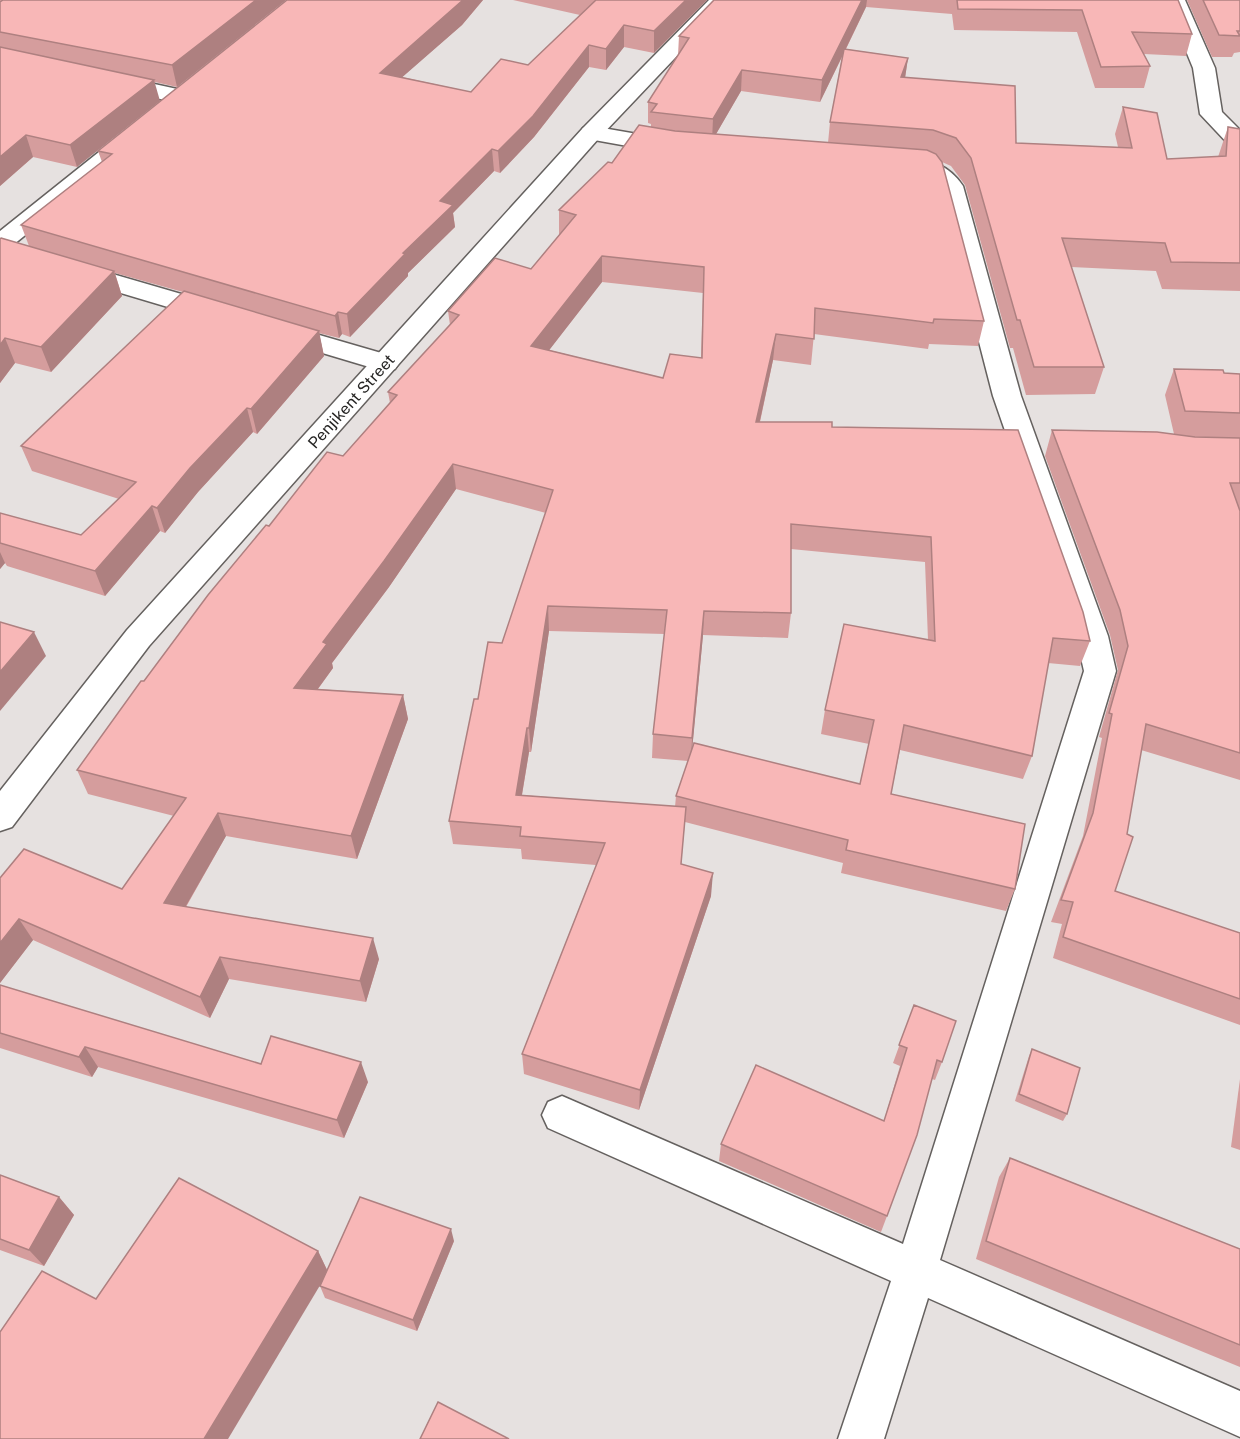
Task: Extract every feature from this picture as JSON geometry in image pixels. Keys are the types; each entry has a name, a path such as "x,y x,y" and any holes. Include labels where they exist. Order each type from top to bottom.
{"street":[{"name":"Penjikent Street","path":"0,817 138,638 591,133 720,0"},
{"path":"1175,0 1204,68 1211,114 1240,143"},
{"path":"0,243 191,90 91,78"},
{"path":"591,133 698,149"},
{"path":"861,1439 916,1270 1100,671 1092,636 1031,431 1007,396 951,186 941,172 928,166 882,163"},
{"path":"0,249 386,363"},
{"path":"562,1115 1240,1414"}],"building":[{"path":"3,0 256,0 172,65 0,32 0,2"},
{"path":"287,0 463,0 380,73 471,92 501,59 528,65 596,0 686,0 654,31 624,25 606,49 589,45 533,116 498,151 492,149 440,201 453,205 403,253 405,254 347,314 338,312 335,316 21,225 112,154 98,151"},
{"path":"714,0 862,0 822,80 742,70 713,119 651,112 657,104 648,102 689,38 679,36"},
{"path":"957,0 1178,0 1192,34 1132,32 1150,66 1101,67 1082,10 958,9"},
{"path":"1203,0 1240,0 1240,31 1237,31 1240,36 1219,35"},
{"path":"0,47 154,80 70,145 26,135 0,157"},
{"path":"844,49 908,58 901,77 1015,86 1016,143 1132,148 1123,107 1157,113 1167,159 1226,156 1228,127 1240,129 1240,263 1171,262 1165,243 1062,238 1104,367 1034,367 1020,320 1017,320 971,158 956,138 933,130 830,122"},
{"path":"639,125 675,131 927,150 936,154 942,162 984,321 934,319 933,323 815,308 814,339 776,334 756,422 832,422 832,427 1018,430 1083,612 1090,641 1053,638 1032,756 904,725 891,794 1025,824 1015,889 846,850 848,840 676,796 694,743 860,784 874,720 825,710 844,624 935,641 931,537 791,524 791,613 704,611 692,738 653,734 667,610 548,606 516,795 686,807 681,864 713,873 640,1090 522,1054 605,843 520,836 521,827 449,821 474,699 478,699 488,642 502,643 553,490 453,464 323,642 327,644 294,688 403,695 351,836 218,813 164,903 373,938 360,981 220,957 200,997 19,919 0,943 0,878 24,849 122,889 186,798 77,770 141,681 144,681 208,595 266,525 269,526 327,452 343,456 397,395 388,392 459,315 448,311 495,258 531,269 576,215 559,210 608,162 612,163","holes":["602,256 704,267 702,358 670,354 663,378 531,346"]},
{"path":"1,238 114,271 41,347 5,338 0,345"},
{"path":"184,291 319,331 251,409 247,408 190,468 157,508 152,506 95,571 0,543 0,513 81,535 136,482 21,446"},
{"path":"1174,369 1223,370 1224,373 1240,374 1240,413 1185,411"},
{"path":"1052,430 1157,432 1195,437 1240,438 1240,483 1230,483 1240,511 1240,753 1146,724 1127,834 1133,837 1115,891 1240,933 1240,999 1063,937 1073,902 1061,900 1093,813 1112,714 1109,713 1128,646 1120,610"},
{"path":"0,622 34,632 0,672"},
{"path":"0,985 261,1064 271,1036 361,1062 337,1120 85,1047 79,1057 0,1033"},
{"path":"914,1005 956,1021 942,1062 937,1060 917,1135 887,1216 721,1144 756,1065 884,1121 907,1048 899,1045"},
{"path":"1032,1049 1080,1068 1067,1114 1019,1094"},
{"path":"1010,1158 1240,1249 1240,1345 986,1241"},
{"path":"0,1175 59,1197 29,1250 0,1239"},
{"path":"179,1178 318,1251 204,1439 0,1439 0,1332 42,1271 96,1299"},
{"path":"360,1197 451,1229 413,1320 320,1286"},
{"path":"438,1402 509,1439 420,1439"}]}
